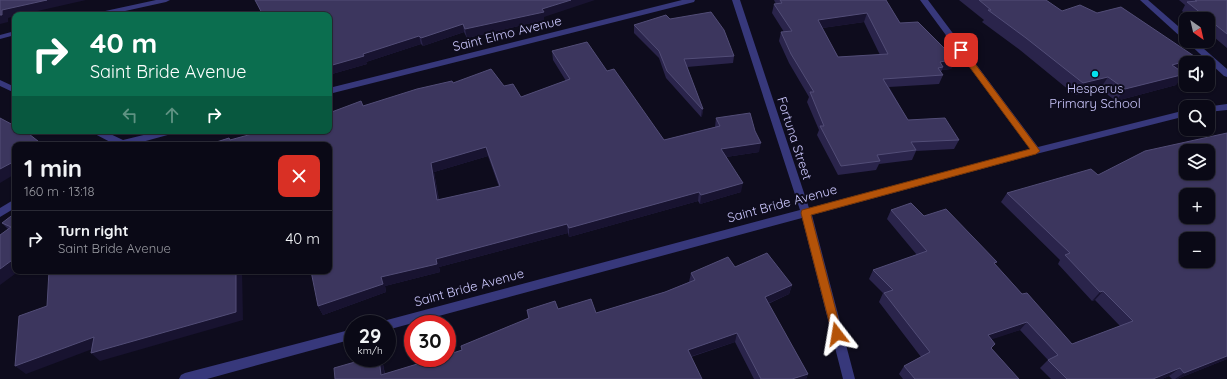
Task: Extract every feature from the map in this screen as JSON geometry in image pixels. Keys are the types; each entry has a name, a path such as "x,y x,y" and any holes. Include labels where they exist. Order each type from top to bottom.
{"street":[{"path":"110,12 166,0"},
{"name":"Saint Elmo Avenue","path":"332,90 691,0"},
{"name":"Fortuna Street","path":"736,0 806,213 848,379"},
{"path":"924,0 1036,151"},
{"path":"1144,0 1179,31"},
{"path":"0,37 12,34"},
{"path":"1198,48 1227,74"},
{"path":"0,83 12,89"},
{"path":"1215,108 1227,107"},
{"name":"Saint Bride Avenue","path":"396,323 1036,151 1179,115"},
{"path":"102,134 116,142"},
{"path":"128,142 160,134"},
{"path":"0,213 12,205"},
{"path":"184,379 344,336"}],"building":[{"path":"0,0 47,0 2,10 2,15 0,15"},
{"path":"255,0 571,0 542,9 544,12 465,29 463,24 421,38 419,36 363,54 364,56 332,65 332,12 261,12"},
{"path":"780,0 886,0 900,23 918,22 955,59 940,62 943,67 938,68 943,75 883,79 908,120 945,118 959,140 911,142 916,150 877,155 880,161 841,166 820,126 824,126 810,92 814,92 791,54 781,32 792,31 774,4 782,3","holes":["867,13 888,54 838,57 818,20"]},
{"path":"979,0 1046,0 1062,11 1080,5 1097,13 1121,7 1179,46 1179,48 1182,48 1194,56 1179,56 1179,63 1172,65 1179,70 1179,76 1125,89 1108,77 1083,83 988,10 991,10"},
{"path":"1195,0 1227,0 1227,34 1215,24 1215,12 1200,12 1187,2 1197,1"},
{"path":"711,12 724,30 734,56 684,59 702,109 667,71 659,51 634,25 666,15 670,19"},
{"path":"587,42 607,71 614,69 664,140 720,126 716,118 750,113 755,131 761,143 721,149 743,183 701,195 699,192 569,228 567,224 436,259 437,264 381,277 383,284 318,306 312,274 332,274 332,142 216,142 252,134 332,134 332,112 361,101 363,106 417,89 452,81 453,83 491,69 504,86 513,84 521,97 570,79 552,51","holes":["486,147 500,186 437,200 431,163"]},
{"path":"0,118 12,124 12,134 29,134 39,142 12,142 12,163 0,169"},
{"path":"1227,133 1227,356 1184,373 1180,368 1153,379 1067,379 1048,360 1058,355 1027,322 988,335 995,344 991,348 1019,379 915,379 904,366 930,352 884,293 893,290 873,270 927,251 891,210 911,203 924,216 946,209 997,262 994,263 1022,294 1027,293 1072,344 1133,321 1103,291 1100,292 1065,255 1070,253 1007,193 1091,169 1098,175 1145,151"},
{"path":"12,215 12,260 0,269 0,235 11,227 2,223"},
{"path":"767,253 792,285 765,297 808,374 792,379 761,379 737,333 688,350 702,379 335,379 334,368 344,365 344,367 380,367 381,375 407,367 456,367 456,352 462,350 461,346 529,318 527,310 555,301 558,309 591,299 596,313 665,292 695,280 691,273 728,257 735,267"},
{"path":"49,274 236,274 236,312 91,353 94,337 15,366 19,316 47,306"}],"place":[{"name":"Hesperus Primary School","path":"1095,74"}],"route":[{"path":"837,334 806,213 1036,151 961,50"}]}
